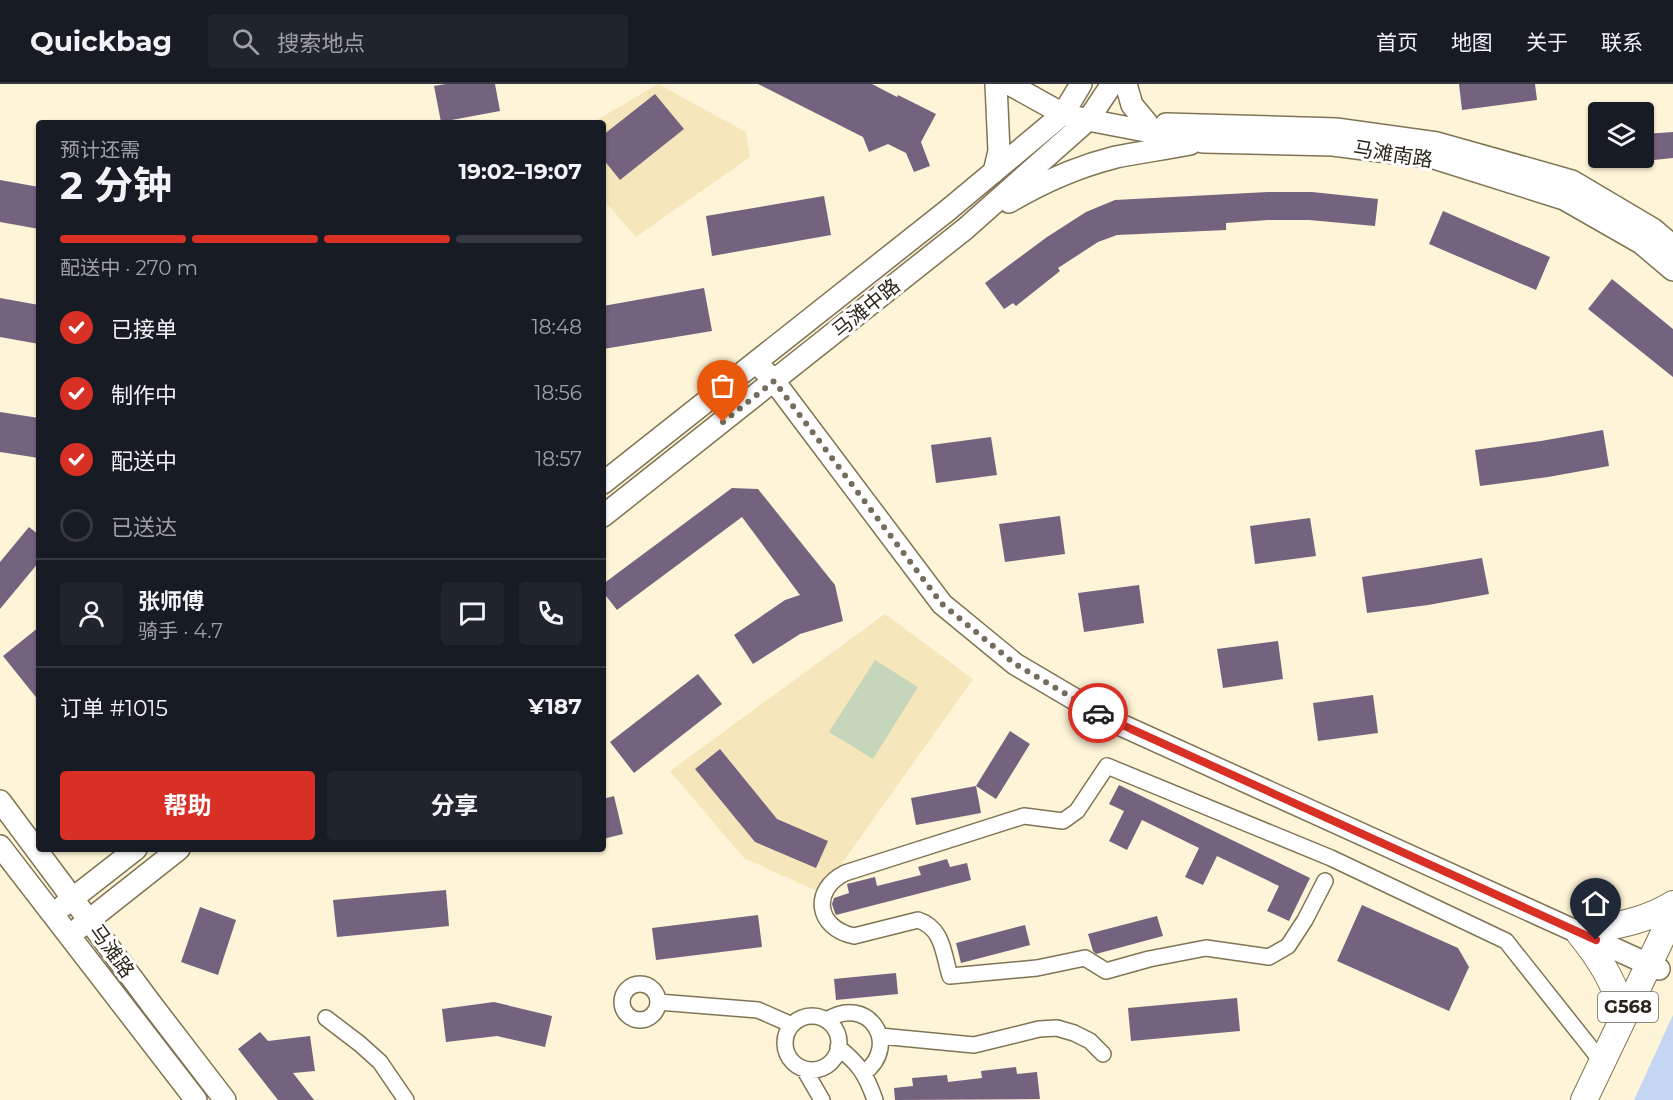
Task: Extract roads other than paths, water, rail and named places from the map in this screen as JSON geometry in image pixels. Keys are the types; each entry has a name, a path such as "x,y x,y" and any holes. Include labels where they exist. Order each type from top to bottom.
{"highway":[{"path":"1623,1018 1610,978 1597,955 1579,933 1658,914 1673,904"},
{"name":"G568","path":"1597,1100 1654,967 1673,914"},
{"name":"G568","path":"1584,1100 1623,1018 1673,941"}],"main road":[{"path":"994,172 999,151 996,84"},
{"name":"马滩南路","path":"1011,84 1064,114 1203,142 1333,145 1434,158 1564,199 1641,243 1673,270"},
{"name":"马滩中路","path":"606,481 757,363 1064,114 1081,84"},
{"name":"马滩中路","path":"606,514 965,229 1088,120 1112,84"},
{"path":"1126,84 1132,105 1147,123"},
{"name":"马滩南路","path":"1088,120 1336,129 1437,143 1572,181 1653,229 1673,246"},
{"path":"965,229 1026,192 1065,174 1115,157 1203,142"},
{"path":"757,363 774,381 942,604 1015,664 1110,720 1654,967"},
{"name":"马滩路","path":"0,801 36,849"},
{"name":"马滩路","path":"0,846 196,1100"},
{"name":"马滩路","path":"38,852 225,1100"},
{"path":"53,915 132,852"},
{"path":"69,936 175,852"}],"street":[{"path":"1325,881 1305,920 1288,946 1269,957 1206,948 1106,971 1085,958 1037,968 950,976 937,934 926,922 918,920 854,936 844,934 828,922 822,903 829,884 845,873 1024,816 1063,821 1077,811 1107,766 1331,858 1506,941 1602,1062"},
{"path":"658,1002 758,1010 792,1025"},
{"path":"827,1020 836,1014 858,1013 868,1018 875,1026 880,1036 881,1047 878,1057 864,1073"},
{"path":"804,1069 811,1070 826,1066 836,1054 839,1040 837,1032 827,1020 812,1016 798,1020 792,1025 785,1039 785,1046 791,1060 804,1069 822,1100"},
{"path":"326,1018 380,1062 406,1100"},
{"path":"880,1036 974,1045 1039,1029 1057,1028 1090,1041 1103,1054"},
{"path":"838,1047 855,1061 864,1073 875,1100"}],"water":[{"path":"1673,1015 1673,1100 1634,1100 1672,1017"}]}
